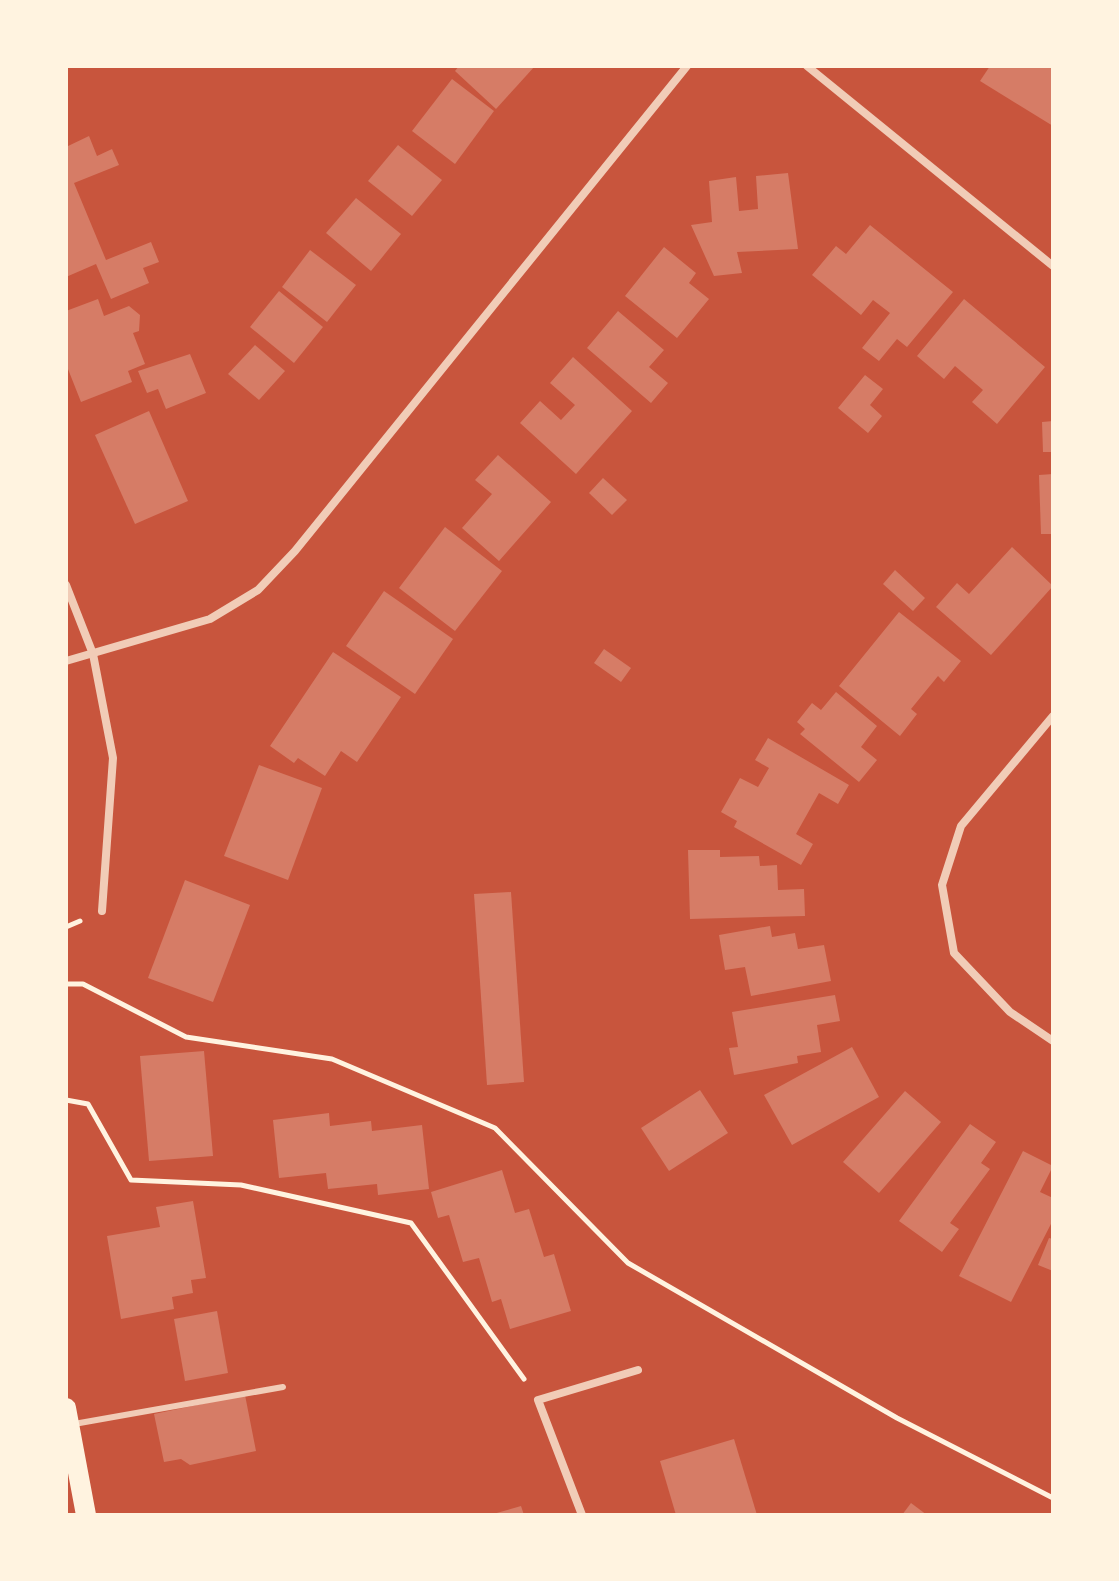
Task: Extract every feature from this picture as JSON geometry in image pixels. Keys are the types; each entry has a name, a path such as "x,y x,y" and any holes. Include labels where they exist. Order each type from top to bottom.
{"main road":[{"path":"67,1416 86,1515"}],"street":[{"path":"66,661 210,619 258,590 295,551 687,66"},
{"path":"807,66 1053,266"},
{"path":"66,585 93,654 113,758 102,911"},
{"path":"1053,716 961,826 942,885 954,953 1010,1012 1053,1041"},
{"path":"582,1515 538,1400 638,1370"}],"lane":[{"path":"67,1416 283,1387"}],"path":[{"path":"66,984 83,984 186,1037 332,1059 495,1128 628,1263 897,1418 1053,1498"},
{"path":"66,1100 88,1104 131,1180 241,1185 411,1223 538,1400"}],"building":[{"path":"459,66 535,66 496,109 455,71"},
{"path":"990,66 1053,66 1053,126 980,81"},
{"path":"452,79 494,111 455,164 412,131"},
{"path":"89,136 97,156 112,149 119,165 74,183 106,260 151,242 159,262 143,268 149,283 111,299 96,264 66,277 66,147"},
{"path":"398,145 442,180 412,216 368,181"},
{"path":"788,173 798,249 737,252 742,273 714,276 691,225 712,222 709,181 736,177 739,211 758,209 756,176"},
{"path":"356,198 401,234 371,271 326,233"},
{"path":"870,225 953,292 907,347 897,339 879,361 862,348 890,313 873,300 861,315 812,275 836,246 846,254"},
{"path":"664,247 696,273 689,283 709,299 677,338 625,296"},
{"path":"310,250 356,285 327,322 282,287"},
{"path":"279,291 323,327 294,363 250,327"},
{"path":"98,299 104,316 129,306 140,315 139,331 133,333 145,364 128,371 132,382 81,402 66,364 66,311"},
{"path":"964,299 1045,367 997,424 972,402 983,390 955,366 944,379 917,356"},
{"path":"618,311 664,350 649,367 668,383 651,403 587,348"},
{"path":"255,345 285,371 259,400 228,374"},
{"path":"190,354 206,393 166,409 158,389 147,393 138,371"},
{"path":"573,357 632,411 576,474 520,423 540,401 561,420 575,405 550,383"},
{"path":"865,375 883,389 870,405 882,416 868,433 838,408"},
{"path":"149,411 188,501 135,524 95,435"},
{"path":"1053,421 1053,452 1043,452 1042,422"},
{"path":"498,455 551,502 499,561 462,528 492,494 475,480"},
{"path":"1053,474 1053,534 1041,534 1039,475"},
{"path":"603,478 627,500 612,515 589,493"},
{"path":"445,527 502,571 455,631 399,588"},
{"path":"1012,547 1053,586 991,655 936,607 957,583 969,594"},
{"path":"895,570 925,598 913,611 883,584"},
{"path":"384,591 453,639 415,694 346,646"},
{"path":"899,612 961,661 944,682 938,676 911,709 917,714 900,736 839,686"},
{"path":"604,649 631,668 621,682 594,663"},
{"path":"333,652 401,697 357,762 341,751 325,776 298,758 294,763 270,746"},
{"path":"836,692 877,726 861,747 877,760 859,782 800,734 805,729 797,722 812,703 821,710"},
{"path":"768,738 849,785 838,804 819,793 796,834 813,844 801,865 734,827 737,821 721,812 740,778 758,787 769,768 755,760"},
{"path":"259,765 322,788 288,880 224,856"},
{"path":"688,850 720,850 720,857 759,856 760,866 777,865 778,890 804,889 805,916 690,919"},
{"path":"185,880 250,905 213,1002 148,978"},
{"path":"511,892 524,1082 487,1085 474,894"},
{"path":"770,926 772,937 795,933 798,949 824,945 831,981 751,996 745,967 725,970 719,935"},
{"path":"835,995 840,1021 817,1025 821,1052 797,1056 798,1063 734,1075 729,1048 738,1047 732,1012"},
{"path":"852,1047 879,1097 792,1145 764,1095"},
{"path":"204,1051 213,1156 149,1161 140,1056"},
{"path":"700,1090 728,1133 669,1171 641,1128"},
{"path":"905,1091 941,1122 879,1193 843,1162"},
{"path":"329,1113 330,1126 371,1121 372,1131 422,1125 429,1189 378,1195 377,1184 328,1189 326,1173 279,1178 273,1120"},
{"path":"970,1124 996,1142 981,1163 990,1169 950,1223 959,1229 942,1252 899,1221"},
{"path":"1023,1151 1053,1166 1040,1192 1053,1198 1053,1220 1011,1302 959,1276"},
{"path":"502,1170 515,1213 529,1209 544,1257 554,1254 571,1311 510,1329 501,1299 492,1302 479,1258 463,1262 449,1215 438,1218 431,1192"},
{"path":"193,1201 206,1278 191,1280 193,1293 172,1297 174,1309 121,1319 107,1236 160,1227 156,1207"},
{"path":"1049,1238 1053,1239 1053,1271 1038,1265"},
{"path":"217,1311 228,1373 185,1381 174,1319"},
{"path":"245,1395 256,1451 190,1465 181,1459 164,1462 154,1414"},
{"path":"734,1439 757,1515 676,1515 660,1461"},
{"path":"911,1503 927,1515 902,1515"},
{"path":"521,1506 524,1515 493,1515 493,1514"}]}
